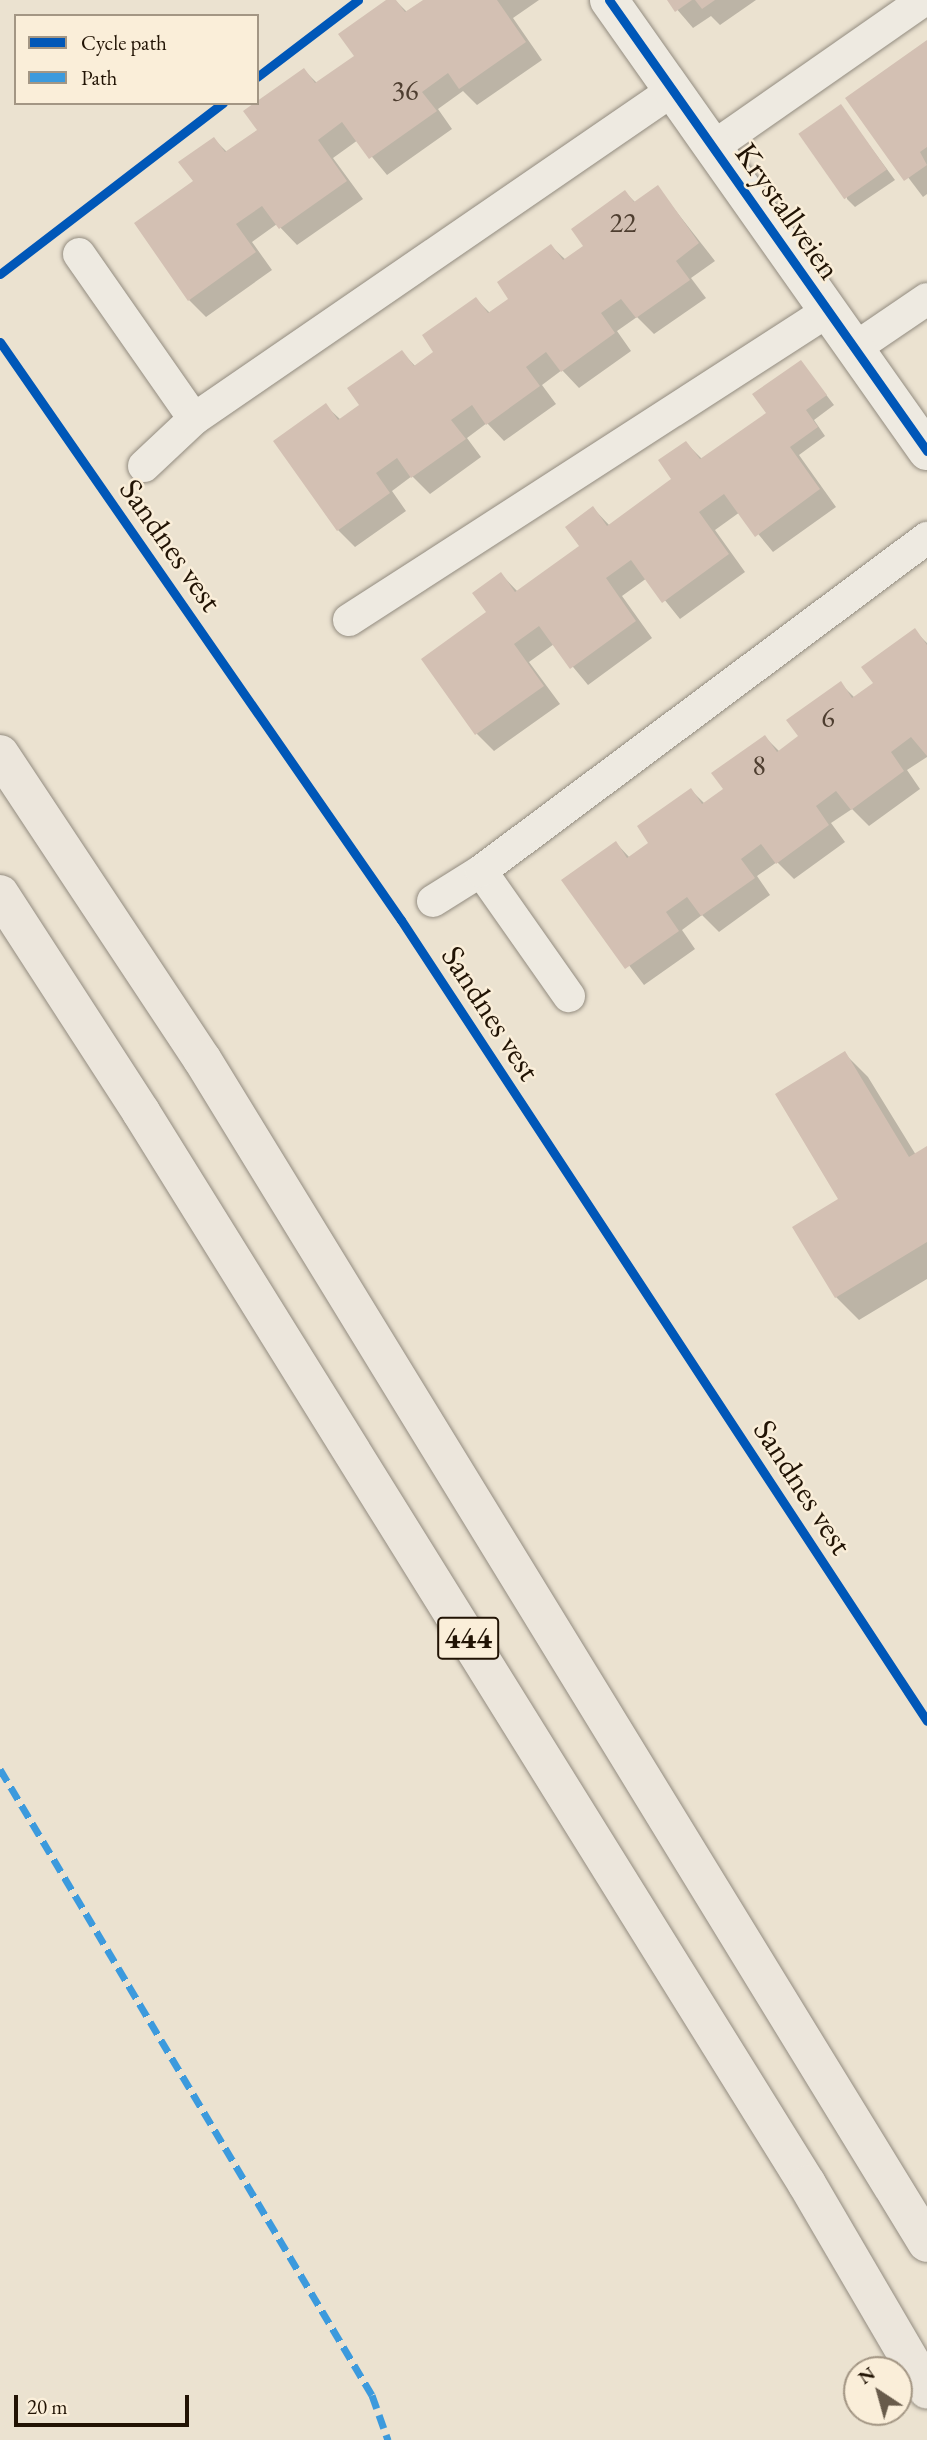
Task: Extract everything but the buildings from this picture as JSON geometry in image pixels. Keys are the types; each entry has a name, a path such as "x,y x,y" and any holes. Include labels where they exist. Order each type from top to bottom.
{"highway":[{"name":"444","path":"0,754 202,1059 927,2243"},
{"name":"444","path":"0,894 141,1112 807,2184 927,2389"}],"street":[{"name":"Krystallveien","path":"609,0 927,451"}],"lane":[{"path":"713,148 924,0"},
{"path":"144,466 194,419 673,90"},
{"path":"79,254 194,419"},
{"path":"855,348 927,299"},
{"path":"349,620 828,311"},
{"path":"433,901 481,871 927,538"},
{"path":"481,871 569,996"}],"marked path":[{"path":"0,1769 372,2395 388,2440"}],"cycle path":[{"path":"259,75 358,0"},
{"path":"609,0 927,451"},
{"path":"0,274 220,105"},
{"name":"Sandnes vest","path":"0,342 401,920 927,1721"}]}
